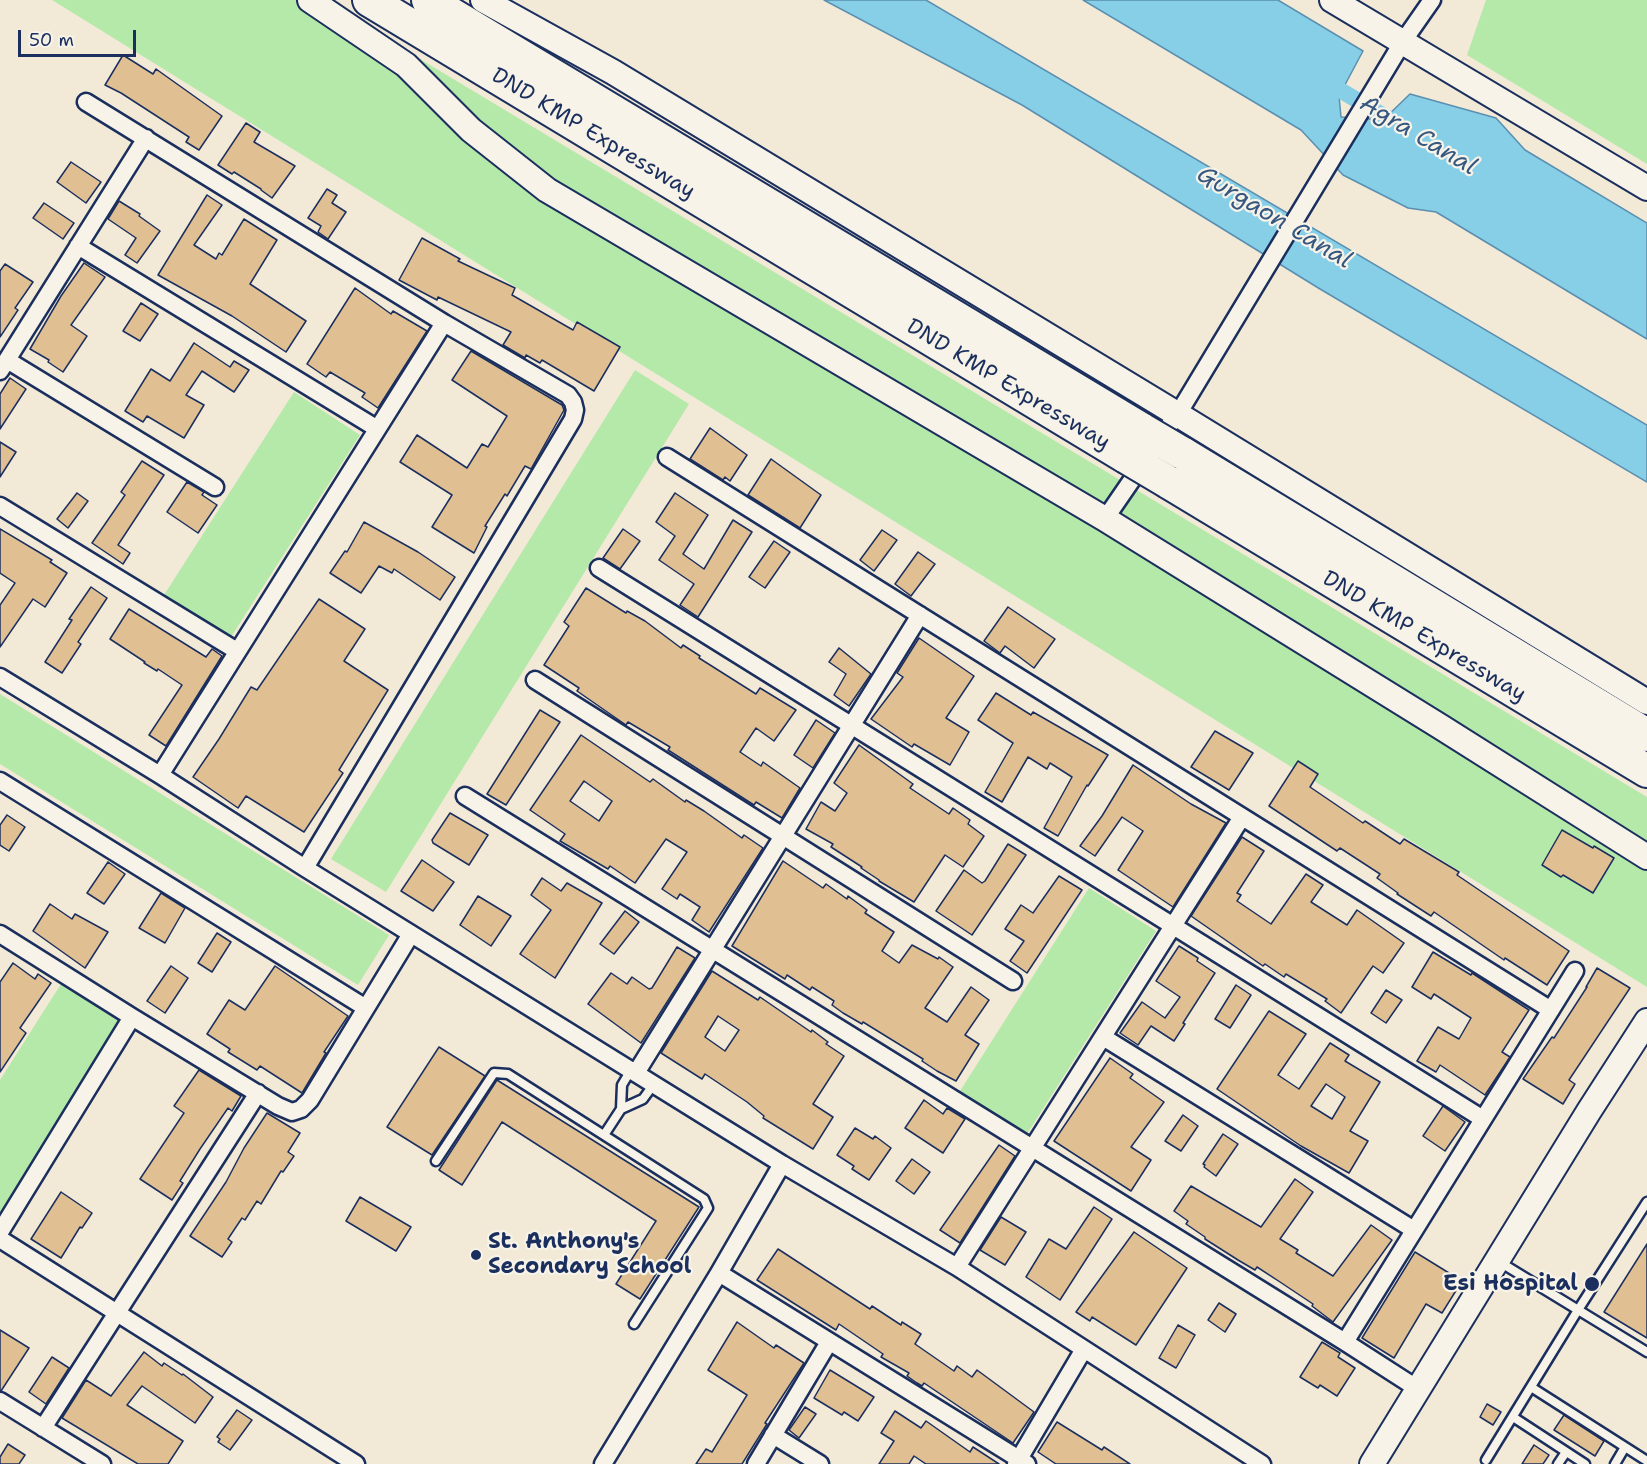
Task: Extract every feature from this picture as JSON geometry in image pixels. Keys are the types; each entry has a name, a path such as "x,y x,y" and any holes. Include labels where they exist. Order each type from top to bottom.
{"highway":[{"name":"DND KMP Expressway","path":"369,0 518,71 1143,430 1647,735"},
{"name":"DND KMP Expressway","path":"428,0 518,71 1126,457 1647,771"}],"street":[{"path":"310,0 406,65 471,130 547,190 1105,519 1647,857"},
{"path":"483,0 613,72 1180,409 1647,702"},
{"path":"1332,0 1399,48 1647,188"},
{"path":"1105,519 1180,409 1399,48 1432,0"},
{"path":"86,102 444,322 568,395 575,410 573,419 305,868"},
{"path":"146,138 4,365 215,486"},
{"path":"78,246 376,428"},
{"path":"160,775 444,322"},
{"path":"667,457 1551,1010"},
{"path":"0,506 237,651"},
{"path":"599,568 1483,1119"},
{"path":"633,1071 712,949 920,615"},
{"path":"0,677 782,1164 957,1268 1262,1464"},
{"path":"534,680 1013,981"},
{"path":"0,781 366,1008"},
{"path":"465,796 1418,1389"},
{"path":"957,1268 1242,817"},
{"path":"0,934 258,1094 292,1112 301,1109 310,1100 411,934"},
{"path":"1345,1342 1575,971"},
{"path":"0,1232 132,1017"},
{"path":"1379,1462 1502,1264 1589,1111 1647,1021"},
{"path":"1103,1037 1414,1230"},
{"path":"1379,1462 1418,1389 1647,1045"},
{"path":"43,1428 258,1094"},
{"path":"603,1464 719,1274 782,1164"},
{"path":"0,1239 356,1464"},
{"path":"719,1274 1021,1462 1084,1349"},
{"path":"756,1464 829,1342"},
{"path":"0,1401 102,1464"},
{"path":"773,1435 820,1464"}],"lane":[{"path":"604,1135 621,1109 622,1085 633,1071"},
{"path":"436,1161 494,1072 508,1074 704,1199 708,1208 634,1324"},
{"path":"621,1109 643,1099 654,1084"},
{"path":"1486,1460 1647,1202"},
{"path":"1502,1264 1647,1352"},
{"path":"1531,1387 1647,1461"},
{"path":"1513,1417 1585,1464"},
{"path":"1615,1464 1625,1447"},
{"path":"1558,1464 1566,1452"}],"green space":[{"path":"52,0 322,0 1647,797 1647,987"},
{"path":"1486,0 1647,0 1647,164 1467,55"},
{"path":"635,370 689,404 386,892 331,859"},
{"path":"294,392 360,435 231,637 164,595"},
{"path":"0,694 389,935 358,985 0,764"},
{"path":"1089,888 1156,931 1027,1134 960,1091"},
{"path":"61,984 128,1027 0,1228 0,1080"}],"water":[{"name":"Gurgaon Canal","path":"824,0 926,0 1647,425 1647,482 1320,289 1022,105"},
{"path":"1083,0 1278,0 1363,51 1339,96 1341,117 1383,120 1410,94 1496,118 1525,150 1647,223 1647,339 1436,212 1408,208 1343,175 1301,130"}],"building":[{"path":"123,55 153,74 156,69 222,116 199,150 186,142 189,137 105,85"},
{"path":"246,123 260,132 254,142 295,166 272,198 234,172 232,174 218,165"},
{"path":"71,162 101,182 86,203 57,182"},
{"path":"327,189 337,195 332,203 346,212 328,239 318,232 321,226 308,218"},
{"path":"207,195 222,205 194,245 216,259 219,253 222,255 244,219 277,240 250,284 306,321 286,352 232,316 158,275"},
{"path":"119,201 140,214 139,216 160,231 137,263 125,255 136,238 108,219"},
{"path":"44,203 74,223 63,239 33,218"},
{"path":"422,238 460,259 458,261 515,288 512,295 573,330 577,322 620,347 594,391 542,360 540,363 526,355 525,358 503,345 511,332 438,297 437,300 399,280"},
{"path":"84,263 105,277 71,325 87,336 63,372 48,362 49,360 30,349 61,296"},
{"path":"5,264 33,282 15,308 18,310 0,337 0,271"},
{"path":"355,288 391,314 393,311 427,331 378,408 362,397 365,393 330,372 326,377 307,364"},
{"path":"141,303 158,314 140,341 123,331"},
{"path":"194,343 230,367 234,361 249,370 234,392 202,371 186,395 204,405 184,438 147,416 143,422 125,411 151,369 170,381"},
{"path":"471,351 562,405 564,410 531,469 525,466 507,496 505,494 485,526 487,527 474,553 432,527 452,495 400,462 417,435 467,468 482,444 488,447 507,416 452,380"},
{"path":"10,378 26,389 0,429 0,394"},
{"path":"710,428 747,455 730,481 725,477 723,480 690,459"},
{"path":"0,442 16,452 0,477"},
{"path":"771,459 821,495 800,528 748,495"},
{"path":"142,461 164,475 118,545 130,553 123,564 92,543 125,495 121,492"},
{"path":"187,482 204,492 202,495 217,505 198,533 167,512"},
{"path":"77,493 88,501 68,528 57,519"},
{"path":"675,493 708,515 683,554 704,569 733,520 752,532 698,617 680,605 694,584 659,560 675,536 656,522"},
{"path":"364,522 418,552 455,577 440,600 394,569 392,573 379,566 361,593 330,573 345,551 347,552"},
{"path":"0,529 52,560 50,562 67,573 45,607 33,599 0,647 0,605 15,583 0,573"},
{"path":"623,529 640,541 620,569 603,558"},
{"path":"882,530 897,540 874,571 860,560"},
{"path":"774,541 790,552 765,588 749,577"},
{"path":"918,552 935,564 911,596 895,584"},
{"path":"91,587 107,598 78,642 81,644 62,673 45,662 72,620 69,619"},
{"path":"586,588 626,613 627,611 645,621 681,648 683,645 700,656 699,658 756,694 760,688 796,710 774,741 756,728 740,752 761,766 763,762 800,788 782,818 756,802 754,805 668,750 670,747 628,722 626,725 577,691 579,688 544,665 569,626 564,622"},
{"path":"319,599 365,629 344,661 388,690 339,770 343,773 304,832 246,796 238,808 193,777 251,687 257,690"},
{"path":"1008,607 1055,639 1034,668 1005,646 1000,653 984,641"},
{"path":"129,609 206,657 212,649 222,656 166,746 149,735 182,685 158,669 157,671 144,663 110,639"},
{"path":"919,638 974,676 946,718 969,732 950,765 914,744 912,747 871,719 903,677 897,673"},
{"path":"839,648 871,674 849,706 834,695 846,674 829,662"},
{"path":"996,693 1031,715 1033,712 1108,755 1087,785 1058,836 1044,828 1072,777 1050,763 1047,769 1028,757 1002,802 985,792 1013,743 978,720"},
{"path":"540,710 560,722 506,805 487,794"},
{"path":"816,720 835,733 813,768 794,755"},
{"path":"1215,731 1253,753 1229,790 1191,767"},
{"path":"581,735 650,782 653,779 742,838 744,835 763,848 709,932 692,920 700,907 680,894 677,899 662,889 687,852 666,839 635,883 610,866 608,869 560,841 565,834 530,810","holes":["584,781 612,801 599,821 570,801"]},
{"path":"859,745 913,784 910,788 949,814 953,808 970,820 968,824 984,836 963,867 945,855 914,902 879,881 831,847 833,844 806,829 821,802 835,811 847,793 834,783"},
{"path":"1298,761 1318,774 1310,787 1363,823 1365,821 1400,844 1404,839 1459,872 1457,875 1569,951 1547,985 1505,958 1504,960 1434,912 1431,916 1377,878 1380,874 1340,848 1337,851 1269,806"},
{"path":"1133,765 1191,804 1226,823 1173,907 1118,870 1143,831 1122,817 1095,856 1080,846 1102,816"},
{"path":"450,813 488,835 469,865 433,843 432,840"},
{"path":"7,815 25,827 9,851 0,845 0,825"},
{"path":"1562,830 1614,858 1593,893 1542,865"},
{"path":"1242,837 1264,851 1237,893 1241,895 1237,901 1271,924 1306,874 1323,885 1311,902 1347,925 1357,910 1404,943 1383,973 1373,966 1341,1013 1325,1001 1327,999 1286,974 1284,977 1265,964 1263,966 1191,916"},
{"path":"1008,844 1026,855 972,935 936,911 964,870 982,883 985,881"},
{"path":"422,860 454,882 433,911 401,891"},
{"path":"783,861 823,888 826,884 847,899 848,896 867,910 865,913 894,932 882,951 899,963 912,945 938,959 939,957 953,967 925,1008 947,1022 971,987 989,1000 965,1035 979,1044 956,1081 863,1022 862,1024 843,1013 832,1005 834,1001 812,987 810,990 787,975 785,979 732,946"},
{"path":"108,862 125,874 104,904 87,893"},
{"path":"1059,876 1082,890 1027,973 1010,961 1024,941 1005,929 1021,905 1033,913"},
{"path":"542,878 561,891 567,883 602,903 555,978 520,954 551,910 531,895"},
{"path":"161,893 185,908 165,943 139,928"},
{"path":"478,896 511,916 491,946 460,925"},
{"path":"50,904 72,919 75,914 108,932 85,968 33,931"},
{"path":"625,911 639,922 614,954 600,944"},
{"path":"217,933 231,942 212,972 198,963"},
{"path":"1179,946 1198,958 1197,961 1215,973 1174,1041 1151,1026 1138,1045 1120,1033 1142,1002 1165,1018 1180,997 1156,981"},
{"path":"677,947 695,958 641,1043 588,1004 611,973 627,984 632,977 649,989 652,988"},
{"path":"1433,952 1471,975 1472,973 1529,1010 1502,1052 1510,1057 1485,1095 1440,1065 1436,1072 1417,1061 1438,1027 1459,1039 1471,1018 1434,994 1431,999 1412,987"},
{"path":"13,963 35,979 38,974 51,983 20,1028 26,1033 0,1072 0,982"},
{"path":"171,966 188,978 165,1013 147,1001"},
{"path":"275,966 348,1016 324,1052 326,1053 302,1093 260,1066 257,1070 228,1052 230,1049 207,1034 229,1000 245,1010"},
{"path":"1597,968 1630,988 1569,1080 1575,1084 1563,1104 1523,1079 1552,1037 1554,1038"},
{"path":"712,971 758,1000 760,997 811,1032 812,1030 828,1042 826,1044 844,1056 813,1104 833,1117 813,1149 763,1118 764,1116 747,1102 705,1074 702,1079 661,1053","holes":["718,1016 739,1030 725,1051 705,1037"]},
{"path":"1236,985 1251,995 1230,1028 1215,1019"},
{"path":"1386,990 1402,1000 1386,1023 1371,1013"},
{"path":"1269,1011 1306,1034 1278,1075 1299,1089 1330,1043 1349,1055 1345,1061 1380,1082 1350,1131 1368,1141 1349,1173 1301,1146 1217,1089","holes":["1326,1084 1345,1097 1332,1119 1311,1106"]},
{"path":"439,1047 485,1076 432,1155 387,1127"},
{"path":"1110,1058 1133,1074 1130,1078 1164,1102 1131,1147 1151,1160 1131,1191 1054,1141"},
{"path":"199,1070 241,1096 232,1111 228,1108 200,1149 180,1181 183,1183 172,1200 140,1179 184,1113 174,1106"},
{"path":"497,1080 699,1207 640,1299 616,1284 656,1221 502,1122 462,1185 439,1170"},
{"path":"924,1100 943,1114 947,1108 965,1119 943,1153 905,1128"},
{"path":"1443,1106 1465,1122 1445,1151 1423,1136"},
{"path":"267,1113 300,1133 288,1152 294,1156 283,1172 281,1171 261,1204 257,1201 245,1220 242,1218 228,1239 232,1242 222,1257 190,1236 226,1182 244,1148"},
{"path":"1183,1115 1198,1126 1181,1151 1165,1141"},
{"path":"855,1128 873,1139 875,1136 891,1148 869,1180 837,1155"},
{"path":"1223,1134 1238,1144 1216,1176 1203,1164"},
{"path":"999,1145 1015,1156 960,1243 940,1230"},
{"path":"912,1159 930,1172 914,1194 896,1181"},
{"path":"1295,1179 1313,1192 1280,1239 1298,1250 1296,1253 1333,1276 1371,1225 1392,1240 1333,1322 1312,1306 1313,1304 1257,1267 1255,1270 1205,1239 1186,1224 1188,1221 1174,1211 1191,1186 1261,1227"},
{"path":"61,1192 92,1213 82,1228 80,1227 61,1258 31,1239"},
{"path":"360,1197 411,1227 396,1251 346,1221"},
{"path":"1094,1207 1112,1219 1060,1300 1026,1277 1049,1239 1066,1249"},
{"path":"1001,1217 1026,1232 1005,1265 980,1250"},
{"path":"1134,1232 1187,1268 1136,1345 1092,1317 1090,1321 1076,1312"},
{"path":"1647,1244 1647,1338 1604,1312"},
{"path":"778,1249 870,1309 872,1306 901,1325 902,1322 921,1334 915,1344 954,1371 957,1366 972,1377 977,1370 1034,1412 1013,1443 924,1383 922,1386 917,1383 907,1376 909,1373 881,1357 883,1354 839,1324 836,1330 757,1280"},
{"path":"1415,1252 1462,1281 1442,1313 1426,1304 1394,1358 1362,1338"},
{"path":"1219,1303 1236,1314 1225,1332 1208,1320"},
{"path":"737,1322 774,1348 776,1345 804,1363 765,1423 767,1424 742,1464 696,1464 706,1449 712,1452 747,1395 708,1370"},
{"path":"1178,1325 1195,1335 1176,1368 1159,1358"},
{"path":"0,1330 29,1348 1,1391 0,1391"},
{"path":"1322,1342 1340,1353 1338,1357 1355,1368 1337,1396 1320,1385 1318,1388 1300,1377"},
{"path":"144,1352 162,1366 164,1363 183,1374 213,1397 195,1423 142,1386 127,1405 183,1441 168,1464 138,1464 62,1418 86,1380 111,1396"},
{"path":"52,1357 69,1368 46,1404 29,1392"},
{"path":"830,1370 874,1397 858,1421 844,1412 842,1415 814,1398"},
{"path":"1487,1404 1501,1412 1493,1425 1480,1417"},
{"path":"805,1407 816,1414 799,1438 789,1430"},
{"path":"237,1410 252,1420 230,1450 218,1442 220,1439 217,1437"},
{"path":"895,1411 921,1428 926,1421 970,1452 973,1447 999,1464 926,1464 914,1456 909,1464 879,1464 894,1441 881,1433"},
{"path":"1564,1415 1604,1441 1595,1456 1554,1430"},
{"path":"1057,1422 1102,1450 1104,1447 1130,1464 1056,1464 1038,1452"},
{"path":"8,1444 25,1455 19,1464 0,1464 0,1457"},
{"path":"1534,1445 1549,1455 1543,1464 1522,1464"}],"waterway":[{"name":"Agra Canal","path":"1323,80 1404,128"}],"place":[{"name":"St. Anthony's Secondary School","path":"476,1255"},
{"name":"Esi Hospital","path":"1592,1284"}]}
